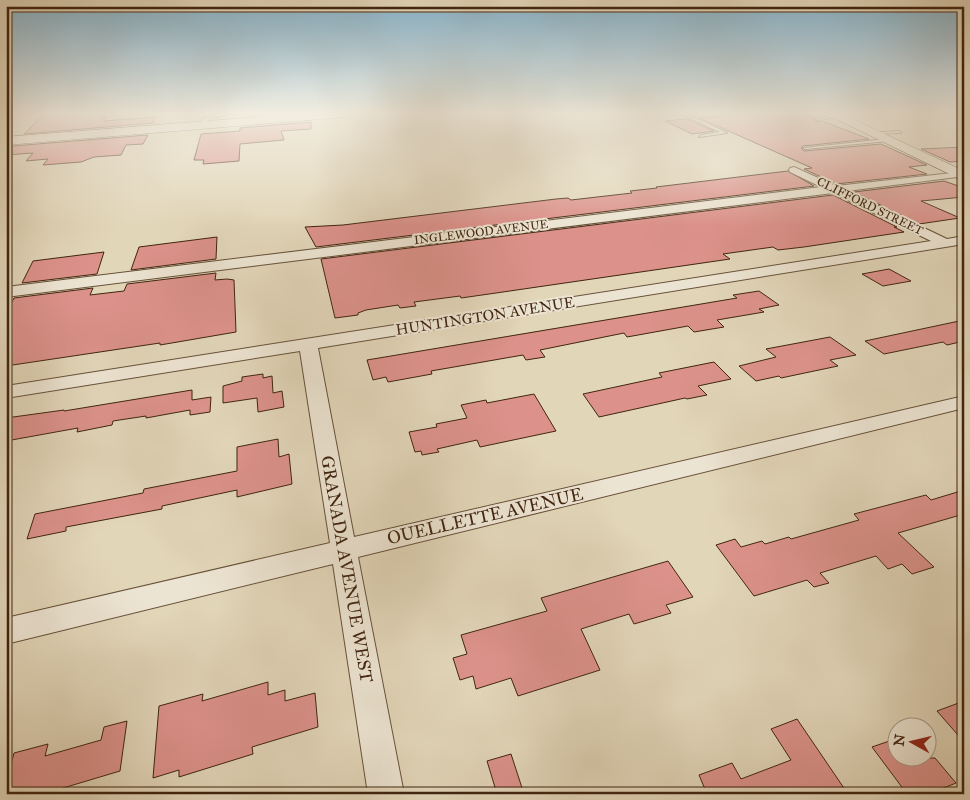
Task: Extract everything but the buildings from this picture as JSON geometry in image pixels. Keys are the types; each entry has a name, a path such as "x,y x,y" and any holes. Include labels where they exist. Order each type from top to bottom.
{"street":[{"path":"909,151 960,176"},
{"name":"CLIFFORD STREET","path":"794,170 946,243"},
{"name":"INGLEWOOD AVENUE","path":"6,292 832,188 960,176"},
{"name":"HUNTINGTON AVENUE","path":"6,392 964,240"},
{"name":"GRANADA AVENUE WEST","path":"308,344 386,794"},
{"name":"OUELLETTE AVENUE","path":"6,631 964,402"}]}
